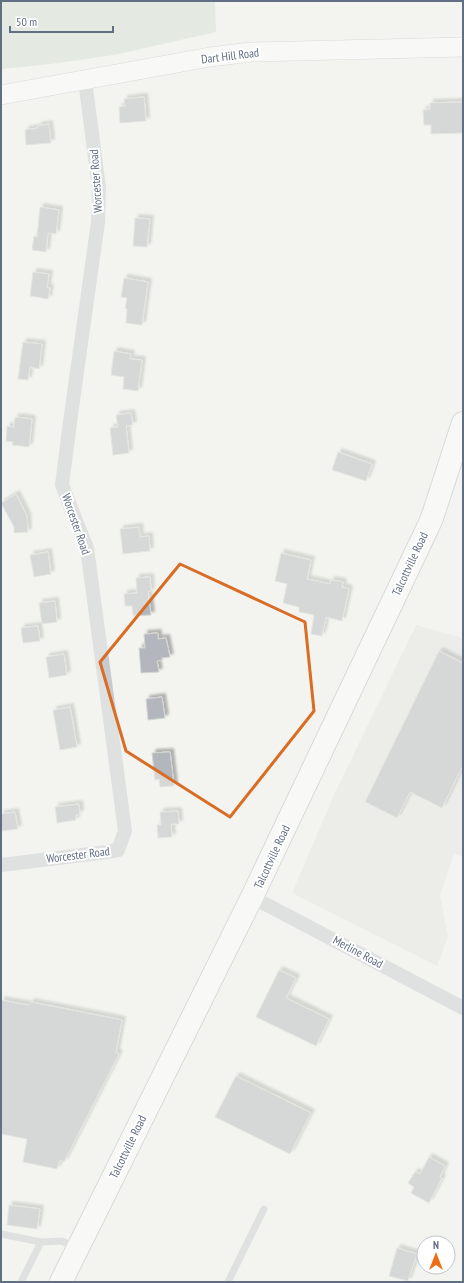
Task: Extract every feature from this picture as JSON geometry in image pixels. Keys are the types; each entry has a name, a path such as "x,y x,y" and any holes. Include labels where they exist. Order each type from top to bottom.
{"main road":[{"name":"Dart Hill Road","path":"1,95 210,57 250,52 463,47"},
{"name":"Talcottville Road","path":"60,1282 252,897 432,518 463,423"}],"street":[{"name":"Worcester Road","path":"1,865 118,850 125,831 87,548 62,485 98,222 99,188 86,80"},
{"name":"Merline Road","path":"252,897 463,1008"}],"lane":[{"path":"228,1282 264,1209"},
{"path":"1,1234 41,1242 62,1241 77,1248"},
{"path":"21,1282 41,1242"}],"highlighted area":[{"path":"180,564 305,622 314,711 230,817 126,751 100,662"}],"shaded area":[{"path":"1,1 215,1 216,32 114,55 1,69"},
{"path":"416,625 463,638 463,856 454,854 440,895 448,936 437,966 292,893 333,797"}],"building":[{"path":"144,97 146,121 120,123 119,107 125,106 124,99"},
{"path":"463,102 463,133 431,134 431,125 424,125 423,110 430,109 430,103"},
{"path":"49,124 51,143 26,145 25,130 38,128 38,126"},
{"path":"40,207 59,210 56,234 48,233 46,252 32,250 34,236 37,237"},
{"path":"135,218 150,219 147,247 133,246"},
{"path":"33,272 49,274 47,288 50,288 48,299 30,296"},
{"path":"124,278 148,282 142,325 126,323 127,309 125,308 127,298 121,297"},
{"path":"23,342 42,344 39,369 30,367 28,380 18,379"},
{"path":"114,351 131,354 130,359 142,360 138,391 123,389 124,377 111,375"},
{"path":"131,413 133,425 126,426 129,453 113,455 110,428 118,427 116,415"},
{"path":"15,417 32,419 29,447 12,445 13,442 6,441 7,426 14,427"},
{"path":"338,452 372,464 366,481 332,470"},
{"path":"16,494 27,516 28,532 14,533 14,527 1,503"},
{"path":"139,527 140,537 149,536 150,551 123,554 120,529"},
{"path":"48,552 51,574 34,577 30,555"},
{"path":"281,553 311,560 307,579 330,584 331,580 343,582 342,587 349,589 342,621 326,617 322,636 311,634 314,615 299,612 299,607 283,603 287,584 275,581"},
{"path":"150,577 151,591 148,592 151,615 133,616 132,606 125,606 124,594 137,593 136,578"},
{"path":"55,601 57,622 42,624 39,603"},
{"path":"38,626 40,641 23,643 21,628"},
{"path":"158,633 158,639 166,638 170,657 162,658 162,660 157,661 159,672 141,673 139,648 145,648 144,634"},
{"path":"439,651 463,663 463,765 442,808 410,792 397,818 365,802"},
{"path":"64,654 67,675 49,678 46,657"},
{"path":"162,697 165,718 148,720 146,699"},
{"path":"70,707 77,747 60,750 53,710"},
{"path":"170,752 174,786 160,787 159,779 155,780 152,753"},
{"path":"79,804 80,814 76,815 76,820 57,823 55,807"},
{"path":"178,811 179,824 171,824 172,837 158,838 157,825 161,825 160,812"},
{"path":"15,812 18,829 1,831 1,814"},
{"path":"279,970 296,978 286,998 329,1019 316,1046 256,1017"},
{"path":"1,1000 28,1005 31,1002 122,1020 116,1052 119,1054 64,1162 60,1160 57,1169 23,1162 27,1139 1,1134"},
{"path":"236,1076 311,1113 290,1154 215,1117"},
{"path":"429,1157 445,1166 440,1177 442,1178 429,1203 411,1193 414,1187 408,1183 415,1172 420,1174"},
{"path":"9,1205 40,1209 37,1229 7,1225"},
{"path":"397,1248 416,1254 408,1281 389,1276"}]}
